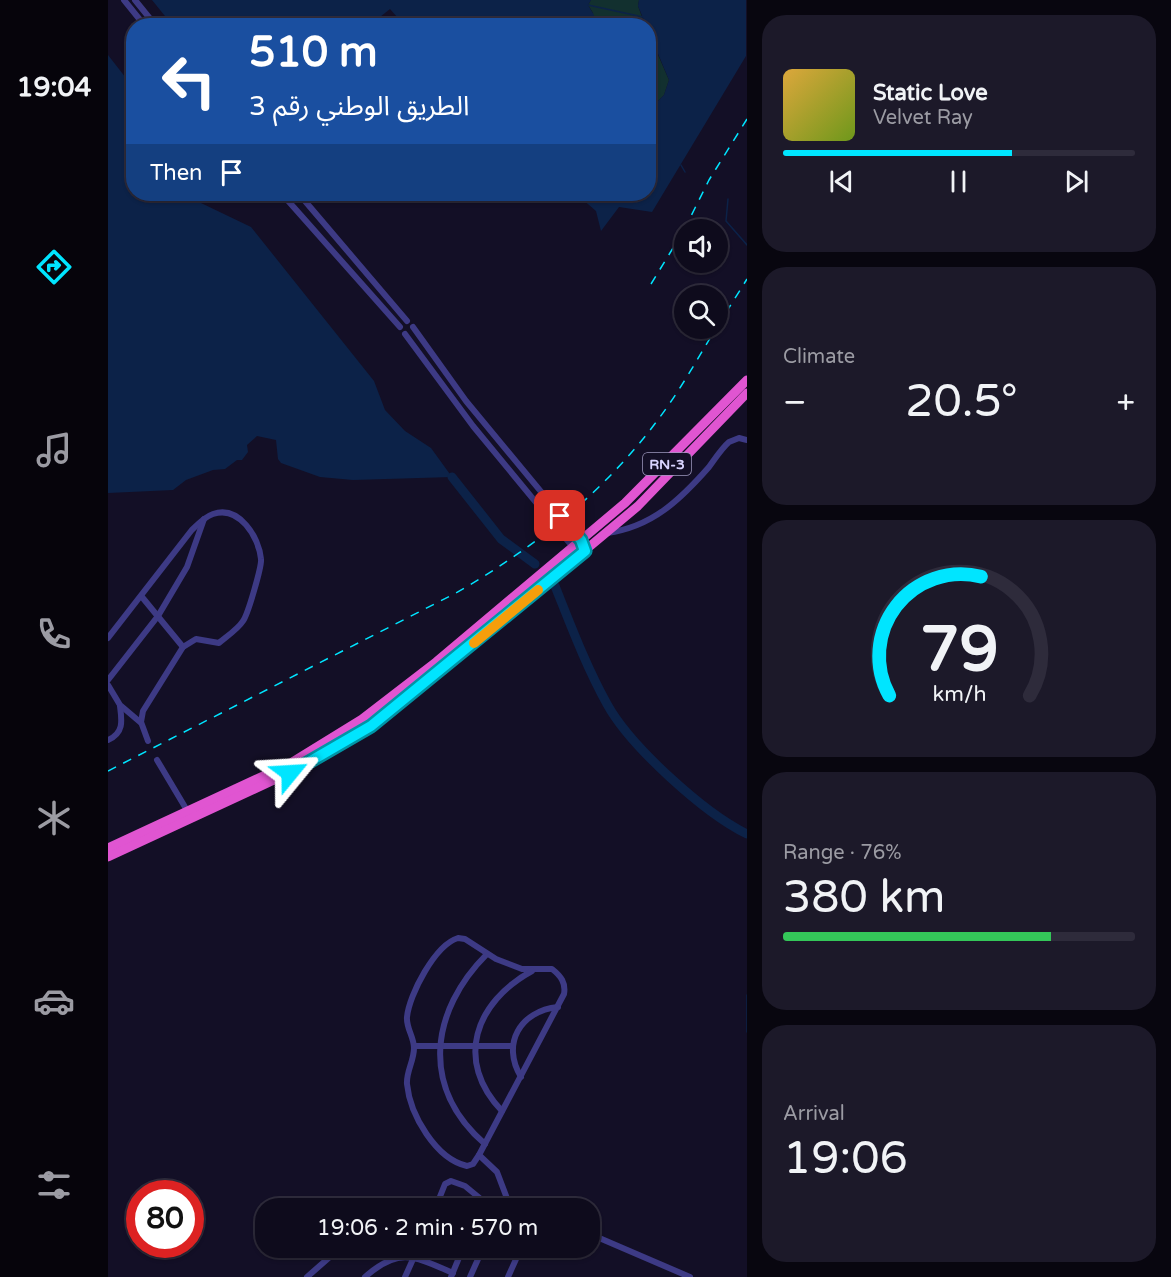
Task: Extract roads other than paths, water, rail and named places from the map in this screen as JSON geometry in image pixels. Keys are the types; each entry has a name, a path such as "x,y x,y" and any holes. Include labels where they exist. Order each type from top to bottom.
{"highway":[{"name":"RN-3","path":"108,857 290,764 340,735 436,663 573,547 663,467 747,380"},
{"name":"RN-3","path":"108,848 276,780 355,738 438,673 605,534 670,475 747,393"}],"street":[{"path":"124,0 139,18"},
{"path":"135,0 150,18"},
{"path":"288,201 399,327"},
{"path":"305,201 407,321"},
{"path":"413,327 466,401 581,540 585,551"},
{"path":"405,334 526,491 573,547 585,551"},
{"path":"459,406 466,401"},
{"path":"605,534 635,528 658,516 684,494 729,442 739,438 747,440"},
{"path":"496,454 504,448"},
{"path":"526,491 534,484"},
{"path":"108,638 191,531 204,519 222,513 239,519 253,532 262,560 243,621 219,644 196,639 183,647 143,711 141,722 148,741"},
{"path":"108,680 158,616 187,567 204,519"},
{"path":"142,597 183,647"},
{"path":"108,685 109,693 141,722"},
{"path":"108,740 117,735 121,729 120,705"},
{"path":"157,760 190,814"},
{"path":"502,1112 489,1096 480,1077 476,1047 480,1022 489,1005 507,986 532,971 549,968 562,979 565,991 558,1007 521,1077 479,1155 470,1165 454,1161 439,1149 424,1128 407,1087 414,1046 408,1022 409,1008 421,980 437,955 450,941 458,938 465,939 486,954 532,971"},
{"path":"485,1144 468,1127 452,1103 440,1066 439,1047 449,1005 471,969 486,954"},
{"path":"521,1077 515,1068 512,1046 515,1033 527,1018 544,1008 558,1007"},
{"path":"414,1046 512,1046"},
{"path":"479,1155 497,1172 507,1198"},
{"path":"439,1198 445,1184 451,1181 480,1198"},
{"path":"600,1238 690,1277"},
{"path":"307,1277 329,1258"},
{"path":"365,1277 392,1258"},
{"path":"405,1277 413,1258"},
{"path":"418,1258 452,1275 459,1258"},
{"path":"470,1277 479,1258"},
{"path":"508,1277 517,1258"}],"water":[{"path":"152,0 591,0 588,5 594,15 593,18 398,18 390,9 379,18 167,18"},
{"path":"639,0 746,0 746,56 652,212 619,207 601,231 596,211 584,201 656,201 656,103 664,95 669,80 656,49 656,18 643,18 638,6"},
{"path":"108,55 126,78 126,201 199,201 251,227 374,381 385,410 405,431 431,448 452,477 353,480 320,477 281,463 278,459 276,440 257,436 247,445 248,452 242,460 237,460 225,469 213,470 186,480 173,490 108,493"}],"waterway":[{"path":"588,5 643,17"},
{"path":"681,165 685,172"},
{"path":"728,199 726,221 747,245"},
{"path":"452,477 501,539 535,564"},
{"path":"555,586 592,675 618,721 650,758 690,795 710,811 747,834"},
{"path":"747,995 747,1032"}],"railway":[{"path":"690,219 709,180 747,119"},
{"path":"651,284 674,246"},
{"path":"728,309 747,279"},
{"path":"108,771 456,593 512,558 566,517 614,472 673,399 710,339"}]}
